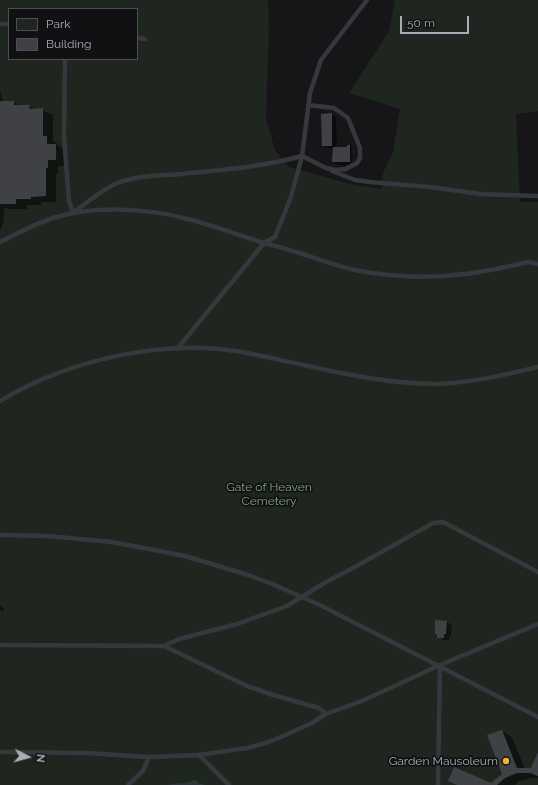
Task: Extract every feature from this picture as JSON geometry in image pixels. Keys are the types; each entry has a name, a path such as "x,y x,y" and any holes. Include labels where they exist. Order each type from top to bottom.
{"lane":[{"path":"177,349 264,243 275,237 291,198 302,156 310,93 321,60 367,0"},
{"path":"138,38 145,39"},
{"path":"66,60 64,87 64,136 68,187 73,213"},
{"path":"308,105 334,108 348,118 360,148 360,158 357,163 346,169 335,170 326,168"},
{"path":"73,213 97,194 116,184 135,178 238,169 278,163 302,156 355,180 430,187 480,194 538,196"},
{"path":"0,242 34,225 73,213 123,210 168,214 207,224 337,265 382,275 406,277 464,274 530,262 538,264"},
{"path":"0,400 35,382 75,366 127,354 177,349 204,348 242,352 332,371 408,382 437,384 468,381 538,367"},
{"path":"0,645 164,646 179,639 237,624 287,606 326,582 433,523 443,522 538,572"},
{"path":"0,535 82,538 112,542 185,556 263,581 302,596 440,665 538,717"},
{"path":"0,752 86,753 149,757 199,755 247,748 266,742 312,723 326,714 362,701 440,665 538,624"},
{"path":"164,646 247,686 319,708 326,714"},
{"path":"438,785 440,665"},
{"path":"199,755 229,785"},
{"path":"128,785 143,771 149,757"}],"green space":[{"name":"Gate of Heaven Cemetery","path":"0,0 268,0 269,28 266,119 275,150 289,167 350,184 382,189 383,173 393,152 400,109 349,93 389,31 395,0 538,0 538,111 516,114 520,202 538,202 538,785 0,785"}],"shaded area":[{"path":"197,780 198,783 205,785 167,785 189,782"}],"building":[{"path":"0,101 14,101 14,105 29,105 30,109 43,108 43,136 47,136 47,144 56,144 56,160 48,160 48,168 46,168 46,196 31,197 31,199 16,199 16,204 0,204"},
{"path":"332,113 332,146 322,146 321,114"},
{"path":"347,145 350,145 350,162 332,162 333,147 347,147"},
{"path":"435,620 447,621 446,634 444,634 444,638 437,638 437,634 435,634"},
{"name":"Garden Mausoleum","path":"501,730 517,768 531,768 538,752 538,776 530,773 517,773 505,778 497,785 457,785 448,781 454,767 491,783 502,774 487,735"}],"place":[{"name":"Garden Mausoleum","path":"506,761"}]}
